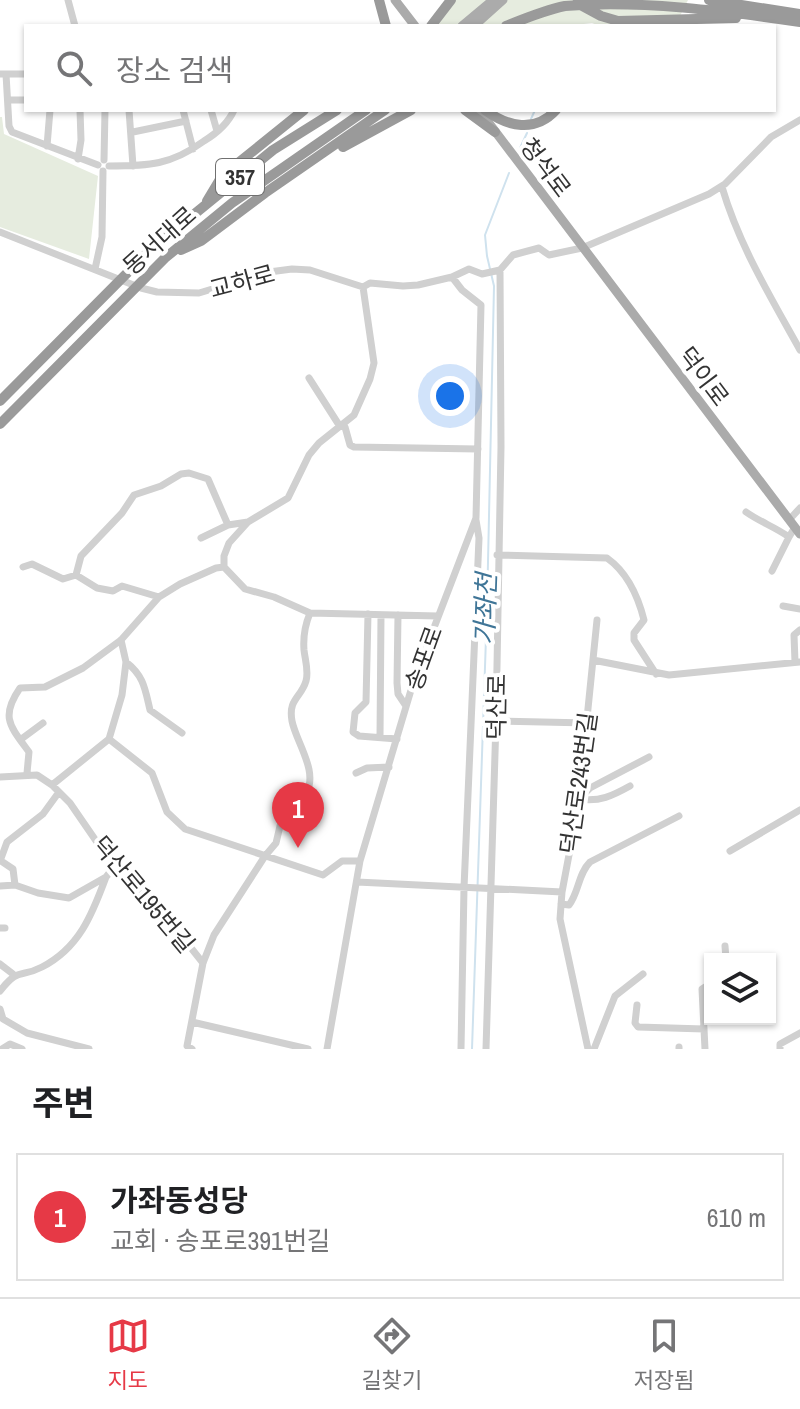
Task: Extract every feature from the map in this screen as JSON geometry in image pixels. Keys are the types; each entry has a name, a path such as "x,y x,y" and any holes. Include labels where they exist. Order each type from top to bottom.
{"highway":[{"path":"379,0 385,24"},
{"path":"433,24 451,0"},
{"path":"709,0 799,19"},
{"path":"736,0 799,19"},
{"path":"569,3 618,21 799,19"},
{"path":"511,24 569,3 669,3 799,19"},
{"path":"202,208 222,176 302,112"},
{"name":"동서대로","path":"0,401 149,251 273,150 334,112"},
{"name":"동서대로","path":"0,424 165,258 232,203 361,112"},
{"path":"165,258 201,241 382,112"},
{"path":"299,170 407,112"},
{"path":"468,112 495,132"},
{"path":"486,112 502,121 527,126 538,123 553,112"}],"main road":[{"path":"395,0 413,24"},
{"path":"464,24 493,0"},
{"path":"476,24 503,0"},
{"name":"청석로","path":"483,112 582,248"},
{"name":"덕이로","path":"582,248 795,527"}],"street":[{"path":"68,0 74,24"},
{"path":"24,74 3,74 12,132 78,159 104,166 165,163 193,149 217,131 233,112"},
{"path":"8,100 24,100"},
{"path":"47,146 50,112"},
{"path":"78,159 80,112"},
{"path":"95,269 102,237 105,112"},
{"path":"129,112 133,166"},
{"path":"184,112 193,149"},
{"path":"212,112 217,131"},
{"name":"교하로","path":"0,232 141,288 169,293 199,293 282,269 310,270 363,287 370,283 418,285 452,277 469,269 493,271 508,258 533,249 539,248 549,255 582,248 672,211 722,187 771,137 800,120"},
{"path":"133,132 186,121"},
{"path":"722,187 732,223 800,350"},
{"name":"덕산로","path":"486,1049 501,449 493,271"},
{"name":"송포로","path":"327,1049 360,861 406,706 476,518 481,305 462,290 452,277"},
{"path":"363,287 374,363 354,415 309,455 288,498 248,522 229,543 224,567 245,589 274,597 310,613 438,616"},
{"path":"309,378 348,432 350,445 354,447 478,449"},
{"path":"76,575 81,556 92,541 109,528 134,495 161,486 181,474 189,473 208,479 228,525"},
{"path":"772,571 795,527 800,508"},
{"path":"746,512 789,537"},
{"name":"덕산로","path":"461,1049 479,538 476,518"},
{"path":"201,538 228,525 248,522"},
{"path":"497,555 607,558 614,563 638,594 644,620 634,633 634,640 656,674"},
{"path":"23,567 32,564 63,579 76,575 97,588 113,591 122,586 159,597"},
{"path":"0,777 27,773 29,752 8,724 5,712 8,702 20,688 45,687 83,668 121,640 159,597 180,584 224,567"},
{"path":"783,606 800,609"},
{"path":"203,963 214,935 276,843 285,805 294,794 306,793 309,788 309,768 294,730 291,709 306,680 303,648 310,613"},
{"path":"368,614 366,702 355,713 353,732 359,736 397,739"},
{"path":"380,737 381,615"},
{"path":"398,615 397,683 398,694 406,706"},
{"name":"덕산로243번길","path":"588,1049 561,929 561,904 579,799 597,620"},
{"path":"593,660 669,675 797,662 794,635 800,630"},
{"path":"52,785 109,739 122,695 126,662 121,640"},
{"path":"126,662 139,672 145,684 150,710 182,733"},
{"path":"496,721 588,723"},
{"path":"20,740 43,723"},
{"path":"109,739 152,773 167,812 185,829 323,875 342,861 360,861"},
{"path":"579,799 590,788 649,757"},
{"path":"356,773 367,768 389,767"},
{"name":"덕산로195번길","path":"27,773 37,775 59,792 95,836 114,867 168,919 203,963 187,1046 192,1049"},
{"path":"579,799 604,800 630,786"},
{"path":"15,885 13,869 0,861 4,840 43,814 59,792"},
{"path":"730,851 800,810"},
{"name":"덕산로243번길","path":"561,904 569,905 574,899 583,868 590,862 679,816"},
{"path":"0,991 13,974 40,969 78,940 98,901 106,877 114,867"},
{"path":"0,886 15,885 69,898 106,877"},
{"path":"357,882 562,892"},
{"path":"725,946 726,953"},
{"path":"0,964 13,974"},
{"path":"594,1049 615,996 643,974"},
{"path":"704,988 705,1049"},
{"path":"637,1005 635,1023 638,1027 704,1029"},
{"path":"0,1009 3,1019 22,1030 89,1049"},
{"path":"192,1022 308,1049"},
{"path":"2,1049 10,1044 21,1048 22,1030"},
{"path":"780,1049 780,1044 800,1033"}],"shaded area":[{"path":"456,0 688,0 676,24 438,24"},
{"path":"0,117 4,134 98,176 89,259 0,227"}],"waterway":[{"name":"가좌천","path":"531,119 534,112"},
{"name":"가좌천","path":"520,148 527,133"},
{"name":"가좌천","path":"472,1049 494,286 485,235 509,173"}],"place":[{"name":"가좌동성당","path":"298,848"}]}
